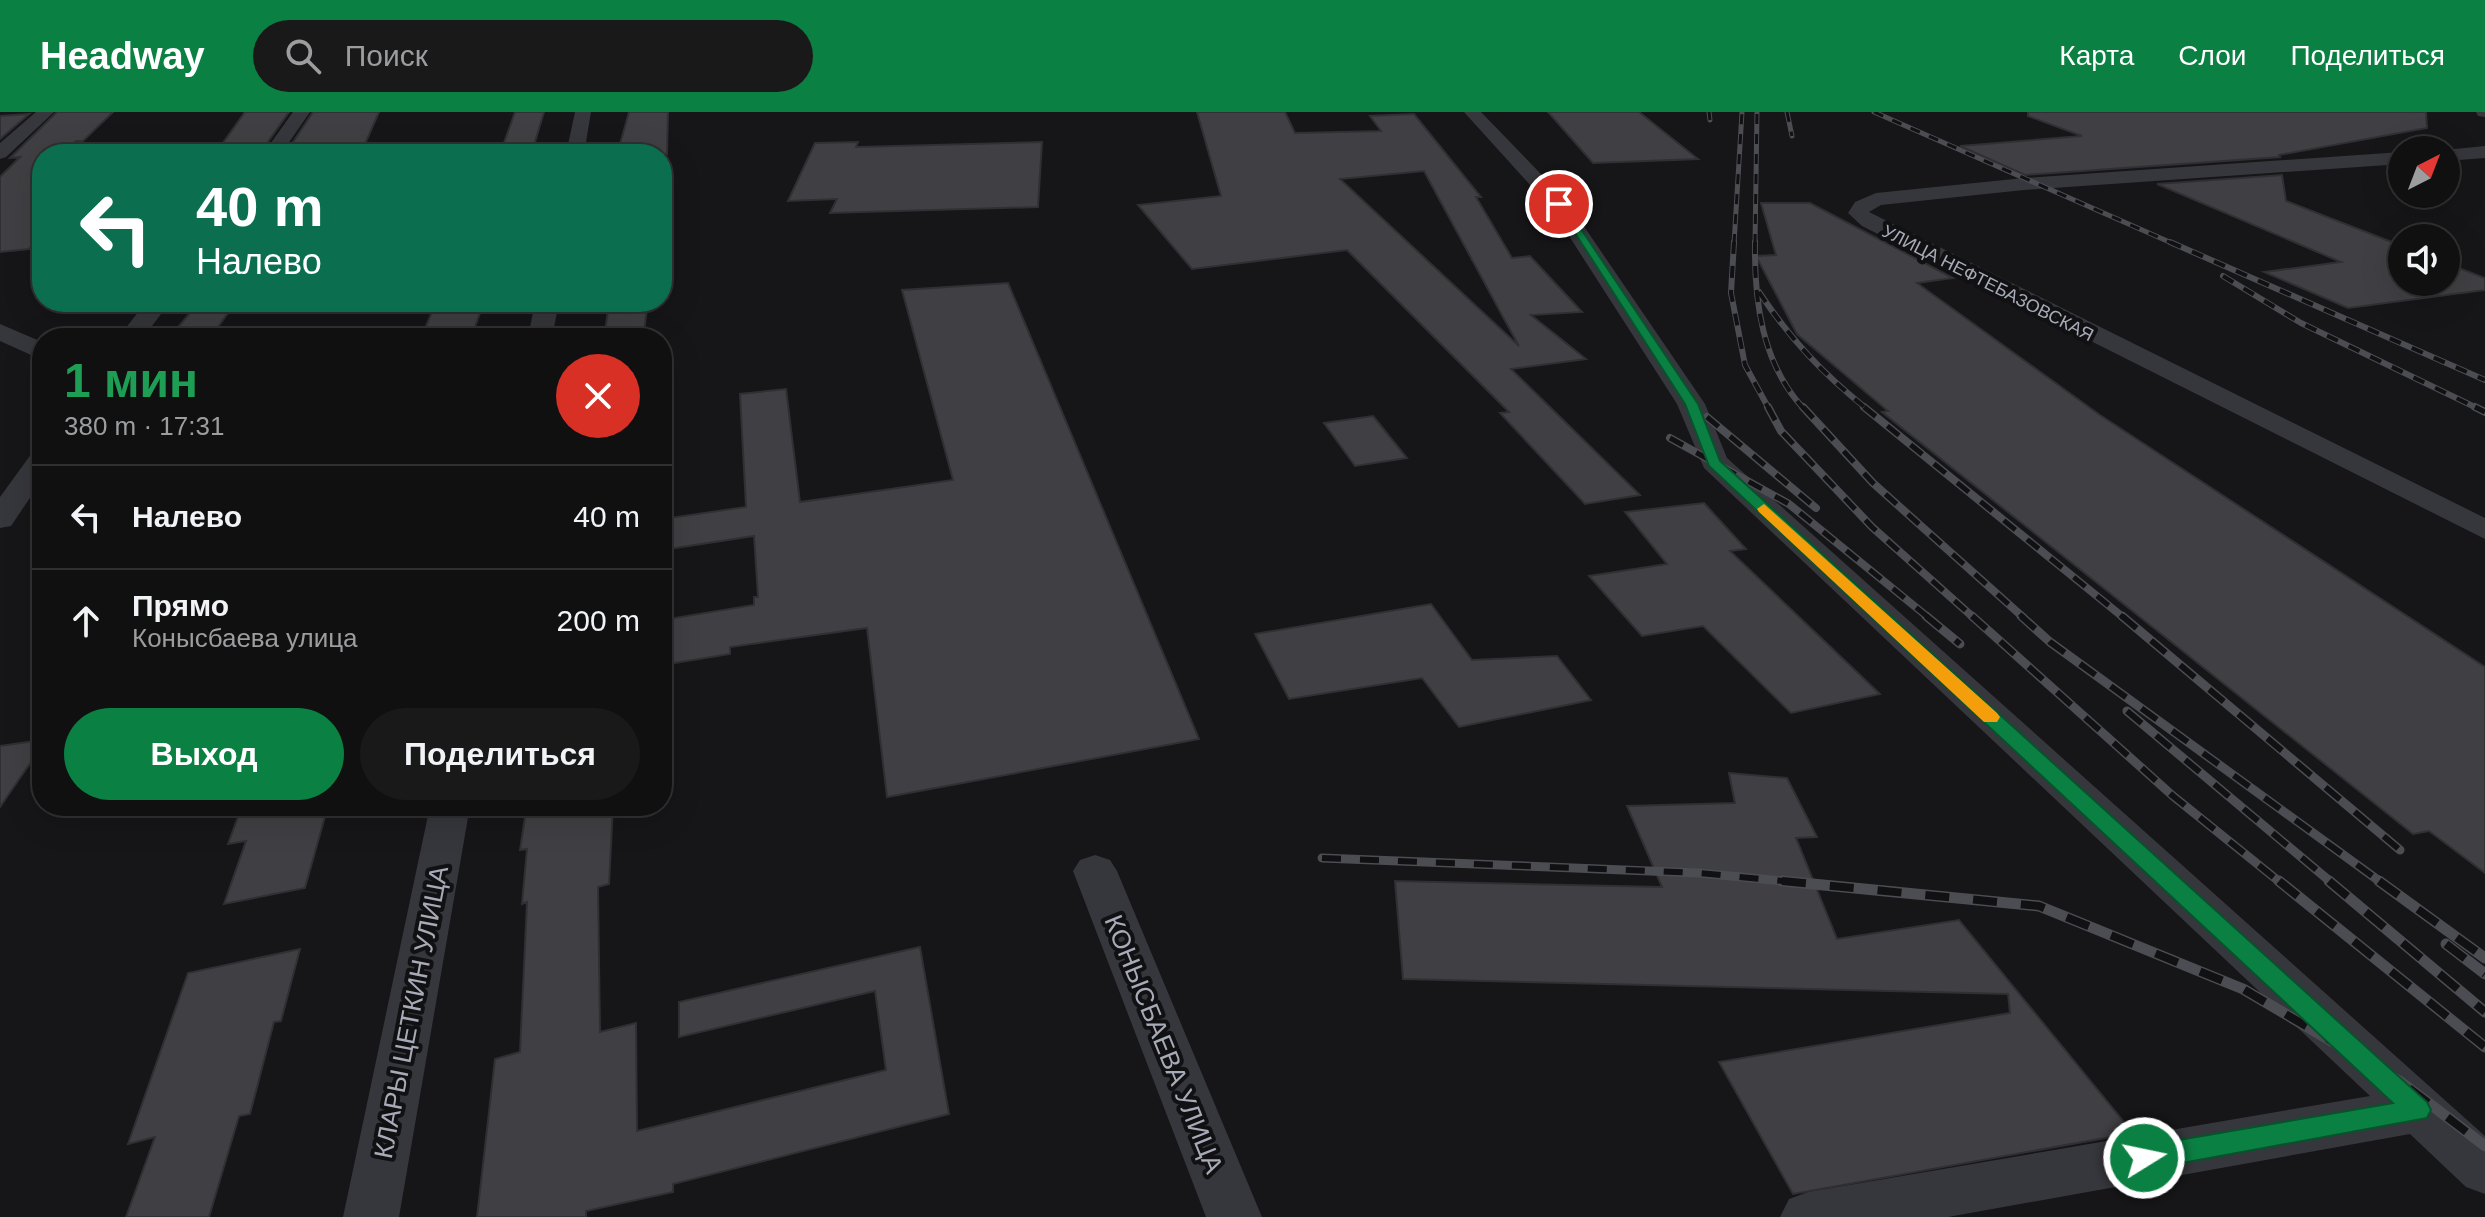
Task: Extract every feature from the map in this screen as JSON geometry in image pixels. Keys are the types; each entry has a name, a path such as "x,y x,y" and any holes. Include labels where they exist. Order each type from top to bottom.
{"street":[{"path":"0,153 46,112"},
{"path":"279,144 302,112"},
{"path":"577,144 583,112"},
{"path":"1472,112 1559,204 1691,404 1714,462 2485,1170"},
{"path":"2460,154 2485,152"},
{"name":"УЛИЦА НЕФТЕБАЗОВСКАЯ","path":"2388,159 1876,199 1862,206 1858,213 1869,222 2022,300 2485,530"},
{"path":"138,328 150,312"},
{"path":"0,331 32,347"},
{"path":"0,519 32,473"},
{"name":"КЛАРЫ ЦЕТКИН УЛИЦА","path":"371,1217 448,816"},
{"name":"КОНЫСБАЕВА УЛИЦА","path":"1095,871 1234,1217"},
{"path":"1808,1217 2418,1110"}],"building":[{"path":"57,112 113,112 83,141 73,144 32,144 32,246 29,249 0,252 0,177 20,157 10,158"},
{"path":"245,112 289,112 266,144 222,144"},
{"path":"313,112 379,112 365,144 292,144"},
{"path":"515,112 544,112 534,144 504,144"},
{"path":"629,112 668,112 667,144 620,144"},
{"path":"1197,112 1285,112 1295,133 1381,131 1370,116 1414,114 1481,197 1476,197 1512,258 1530,256 1582,312 1531,315 1586,359 1511,369 1640,495 1585,504 1500,413 1509,412 1347,250 1192,269 1138,205 1221,196","holes":["1424,171 1519,346 1340,179"]},
{"path":"1548,112 1639,112 1698,159 1593,163"},
{"path":"2028,112 2426,112 2427,128 2280,157 2025,175 1960,146 2082,136 2028,116"},
{"path":"29,114 0,139 0,116"},
{"path":"858,142 856,147 1042,142 1038,207 830,213 837,199 788,201 815,143"},
{"path":"2282,175 2286,201 2388,241 2388,296 2439,296 2348,308 2264,272 2341,262 2157,184"},
{"path":"1761,203 1810,203 1953,278 1917,283 2100,415 2485,667 2485,873 2429,831 2413,834 1882,412 1888,411 1797,334 1756,256 1776,255"},
{"path":"2460,268 2485,278 2485,290 2460,293"},
{"path":"1008,283 1199,739 887,797 867,628 730,647 730,654 672,663 672,618 754,605 754,597 758,597 754,536 672,548 672,518 746,507 740,394 786,389 800,502 953,480 902,290"},
{"path":"191,312 229,312 217,328 177,328"},
{"path":"432,312 480,312 475,328 425,328"},
{"path":"608,312 647,312 644,328 605,328"},
{"path":"1373,416 1407,458 1355,466 1324,423"},
{"path":"1704,503 1746,549 1730,551 1880,694 1791,713 1703,626 1642,636 1589,576 1667,564 1625,512"},
{"path":"1431,604 1472,660 1557,656 1591,700 1459,727 1422,678 1289,699 1255,634"},
{"path":"32,741 32,761 0,807 0,746"},
{"path":"1729,773 1787,778 1817,837 1796,838 1837,939 1959,920 2133,1133 1793,1194 1719,1062 2010,1013 2008,994 1403,979 1395,881 1662,887 1627,806 1735,803"},
{"path":"238,816 325,816 305,888 224,904 246,841 228,844"},
{"path":"525,816 612,816 609,884 598,887 600,1032 636,1023 637,1131 886,1070 875,991 679,1037 679,1002 920,947 949,1114 673,1184 673,1192 586,1211 586,1217 477,1217 495,1059 520,1052 527,902 522,904 527,849 520,850"},
{"path":"300,949 281,1021 274,1022 250,1114 239,1116 209,1217 126,1217 155,1137 128,1144 188,973"}],"railway":[{"path":"1709,112 1710,120"},
{"path":"1734,244 1742,112"},
{"path":"1755,243 1757,112"},
{"path":"1787,112 1792,136"},
{"path":"1874,112 2174,244"},
{"path":"1734,242 1731,293 1745,365 1769,409"},
{"path":"2170,242 2485,380"},
{"path":"1755,243 1756,287 1763,331 1778,372 1804,409"},
{"path":"2223,276 2301,323 2479,409"},
{"path":"1759,292 1808,355 1867,409"},
{"path":"1768,407 1781,431 1872,527 1974,618"},
{"path":"1803,407 1873,483 2024,618"},
{"path":"1864,407 2124,618"},
{"path":"2475,407 2479,409"},
{"path":"2479,409 2485,412"},
{"path":"1707,417 1816,508"},
{"path":"1670,438 1789,504 1929,618"},
{"path":"1926,616 1960,644"},
{"path":"1972,616 2173,796 2281,883"},
{"path":"2021,616 2050,642 2382,883"},
{"path":"2122,616 2400,850"},
{"path":"2127,711 2332,883"},
{"path":"1322,858 1699,873 1803,883"},
{"path":"1782,881 2039,906 2243,989 2401,1082 2485,1146"},
{"path":"2279,881 2485,1047"},
{"path":"2329,881 2485,1012"},
{"path":"2379,881 2485,958"},
{"path":"2446,944 2485,974"}],"slow traffic":[{"path":"1764,509 1990,717"}],"route":[{"path":"1559,204 1691,404 1714,462 2418,1110 2144,1158"}]}
